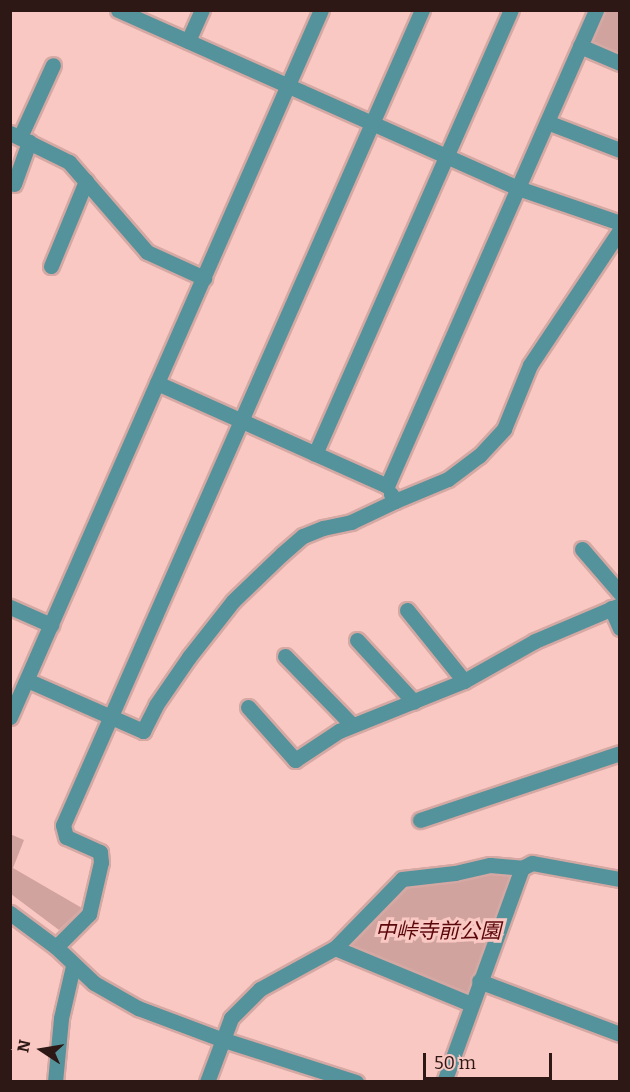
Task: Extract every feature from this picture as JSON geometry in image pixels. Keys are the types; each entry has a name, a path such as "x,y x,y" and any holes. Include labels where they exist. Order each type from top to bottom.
{"street":[{"path":"118,10 518,188 620,223"},
{"path":"188,41 202,10"},
{"path":"11,714 321,10"},
{"path":"56,947 89,914 101,862 100,852 66,837 63,825 423,10"},
{"path":"315,454 510,10"},
{"path":"387,486 596,10"},
{"path":"580,46 620,63"},
{"path":"14,184 20,138 53,65"},
{"path":"547,122 620,150"},
{"path":"20,138 69,162 95,195 147,252 204,278"},
{"path":"51,266 86,181"},
{"path":"27,680 143,731 160,698 189,657 233,601 282,554 303,537 323,528 351,522 448,480 479,456 504,429 530,364 620,230"},
{"path":"157,383 387,486 395,501"},
{"path":"582,549 620,593"},
{"path":"10,607 51,625"},
{"path":"248,707 295,759 352,725 464,681 535,641 615,607 620,627"},
{"path":"407,610 464,681"},
{"path":"357,640 414,702"},
{"path":"285,656 352,725"},
{"path":"420,820 620,753"},
{"path":"207,1082 221,1039 231,1018 260,989 335,948 402,879 455,873 490,865 522,868 532,863 620,879"},
{"path":"444,1082 522,868"},
{"path":"10,913 56,947 73,966 94,983 138,1008 325,1076 356,1082"},
{"path":"335,948 471,1004"},
{"path":"55,1082 61,1018 73,966"},
{"path":"479,981 620,1034"}],"green space":[{"path":"596,11 619,11 619,63 580,46"},
{"path":"10,834 24,840 13,868 82,908 59,930 11,894"},
{"name":"中峠寺前公園","path":"522,868 471,1004 335,948 402,879"}]}
